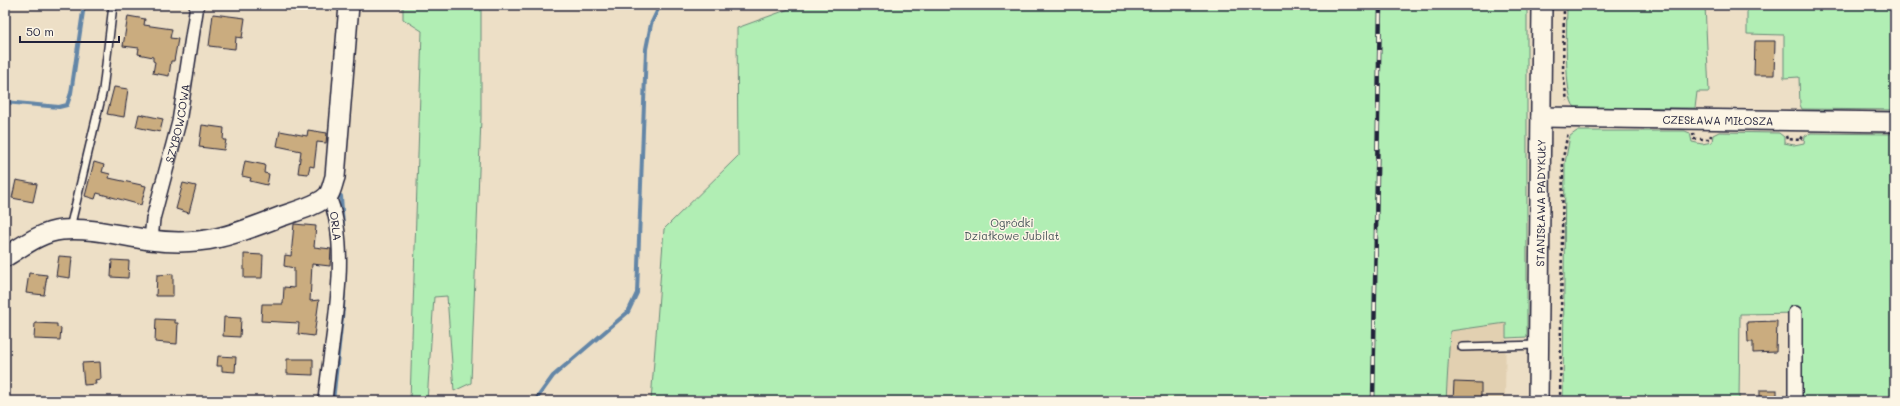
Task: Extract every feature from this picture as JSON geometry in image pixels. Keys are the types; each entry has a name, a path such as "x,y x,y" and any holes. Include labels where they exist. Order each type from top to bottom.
{"street":[{"name":"SZYBOWCOWA","path":"151,240 153,219 179,122 197,5"},
{"path":"5,257 41,235 62,230 85,230 151,240 182,242 211,241 237,234 316,203 328,195 336,177 349,5"},
{"name":"STANISŁAWA PADYKUŁY","path":"1538,401 1542,5"},
{"name":"CZESŁAWA MIŁOSZA","path":"1541,117 1895,122"},
{"name":"ORLA","path":"325,401 328,364 336,318 340,249 334,206 328,195"},
{"path":"1795,313 1795,401"}],"lane":[{"path":"69,230 103,90 113,5"},
{"path":"1462,347 1538,344"}],"path":[{"path":"1560,401 1562,158 1569,128 1563,72 1564,5"},
{"path":"1694,139 1710,139"},
{"path":"1787,139 1801,140"}],"shaded area":[{"path":"1506,323 1505,401 1446,401 1450,331"}],"green space":[{"path":"403,5 481,5 481,118 471,383 454,391 447,296 434,297 427,401 410,401 422,31 403,19"},
{"name":"Ogródki Działkowe Jubilat","path":"800,5 1527,5 1527,337 1506,338 1506,323 1450,331 1446,401 651,401 664,229 738,156 737,28"},
{"path":"1567,5 1705,5 1709,92 1697,92 1695,108 1575,107 1571,101 1567,75"},
{"path":"1747,5 1895,5 1895,110 1802,109 1800,105 1799,77 1784,78 1784,35 1747,34"},
{"path":"1577,131 1685,131 1690,133 1692,142 1702,144 1712,142 1713,135 1719,132 1779,133 1784,137 1784,143 1794,145 1804,143 1805,136 1811,133 1895,134 1895,401 1799,401 1799,313 1740,314 1739,401 1563,401 1565,163 1570,136"}],"building":[{"path":"213,14 245,18 242,38 236,37 235,49 209,46"},
{"path":"128,16 145,19 144,25 172,29 170,38 178,39 174,61 171,61 169,76 153,73 155,62 153,61 153,57 138,54 139,48 123,46"},
{"path":"1755,41 1775,41 1774,75 1754,75"},
{"path":"114,87 128,89 124,117 107,114"},
{"path":"139,114 163,119 160,132 136,127"},
{"path":"202,125 224,128 223,140 226,140 224,150 199,147"},
{"path":"308,130 327,133 326,143 317,142 314,167 310,166 308,174 298,173 301,151 277,146 280,131 307,136"},
{"path":"245,161 265,165 264,173 269,174 267,185 250,181 251,178 242,176"},
{"path":"94,162 104,165 102,172 110,174 109,178 146,186 141,205 97,193 95,199 85,196"},
{"path":"16,180 37,184 33,202 12,198"},
{"path":"183,183 196,186 189,213 176,209"},
{"path":"294,224 316,226 314,247 331,249 330,266 312,264 310,301 319,300 314,336 298,334 299,323 261,321 262,304 283,304 284,287 294,288 294,268 284,266 285,255 291,256"},
{"path":"244,254 263,255 262,278 244,278"},
{"path":"59,256 72,257 70,278 56,276"},
{"path":"112,260 129,261 128,278 111,277"},
{"path":"29,273 47,275 44,295 26,293"},
{"path":"173,274 173,296 156,296 157,275"},
{"path":"224,317 241,318 240,337 223,336"},
{"path":"156,319 175,320 175,323 178,323 177,344 155,342"},
{"path":"1777,321 1776,352 1753,353 1753,342 1748,342 1747,322"},
{"path":"35,323 57,324 57,327 61,328 60,340 34,339"},
{"path":"218,356 236,357 235,372 222,371 222,366 217,366"},
{"path":"287,359 313,359 313,375 287,374"},
{"path":"100,362 101,379 95,380 96,384 84,385 82,363"},
{"path":"1454,382 1481,383 1481,401 1453,401"},
{"path":"1760,390 1777,390 1777,401 1760,401"}],"waterway":[{"path":"5,102 59,107 67,105 71,93 84,5"},
{"path":"535,401 553,376 628,312 637,293 646,49 651,24 660,5"},
{"path":"341,196 343,227"},
{"path":"333,401 343,308 345,266"}],"railway":[{"path":"1373,401 1380,5"}]}
